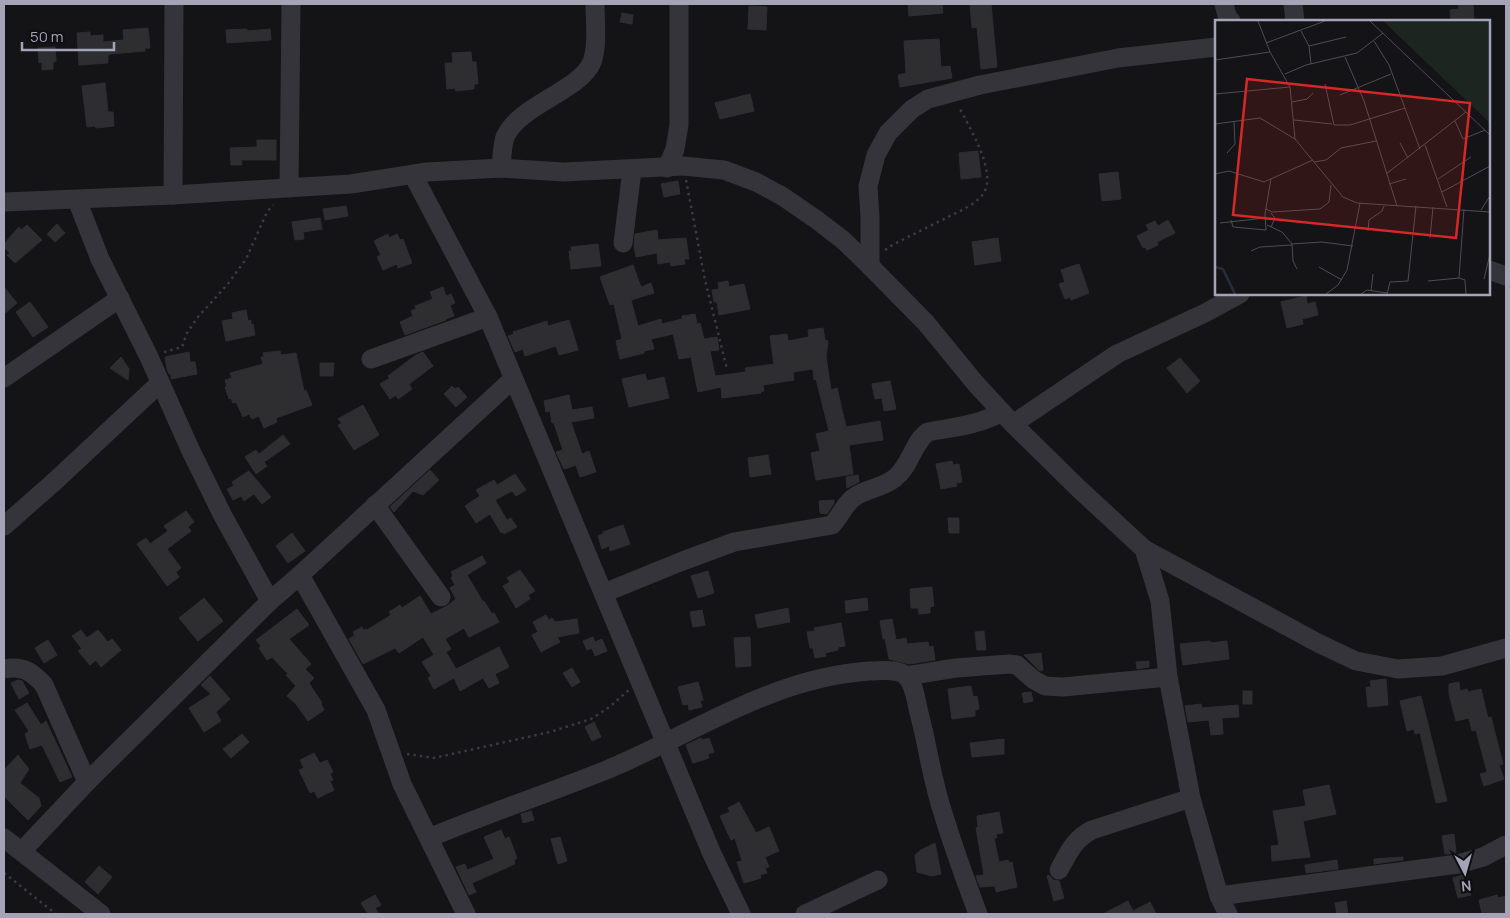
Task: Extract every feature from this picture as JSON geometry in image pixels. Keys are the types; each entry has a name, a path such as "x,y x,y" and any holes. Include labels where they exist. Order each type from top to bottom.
{"street":[{"path":"173,195 174,4"},
{"path":"289,188 291,4"},
{"path":"501,168 504,140 509,129 522,117 584,73 591,63 594,50 595,4"},
{"path":"675,167 675,149 679,125 679,4"},
{"path":"1224,4 1230,20"},
{"path":"1293,4 1294,20"},
{"path":"870,266 868,186 876,155 888,132 912,109 928,99 952,92 1118,58 1215,47"},
{"path":"4,202 77,200 351,184 427,172 501,168 564,172 675,167 724,170 756,182 782,196 843,240 926,322 976,384 1008,418 1077,487 1144,549 1318,643 1356,660 1398,669 1442,666 1506,648"},
{"path":"623,243 632,170"},
{"path":"413,175 488,318 712,854 741,914"},
{"path":"77,200 100,259 149,357 206,482 270,601"},
{"path":"1490,270 1506,276"},
{"path":"604,593 734,542 832,525 840,518 849,501 856,496 878,489 896,478 910,460 922,436 928,432 975,424 990,418 1008,418 1117,354 1205,313 1238,295"},
{"path":"4,378 120,298"},
{"path":"370,359 488,318"},
{"path":"22,851 87,782 270,601 513,379"},
{"path":"4,526 160,383"},
{"path":"375,505 441,597"},
{"path":"1144,549 1160,601 1168,677 1192,798 1219,896 1228,914"},
{"path":"300,575 376,710 402,784 466,914"},
{"path":"906,676 956,668 1009,664 1017,665 1034,680 1045,686 1063,687 1168,677"},
{"path":"4,668 21,669 32,673 44,685 87,782"},
{"path":"429,838 606,770 757,698 790,686 836,674 898,672 906,676 911,683 942,812 978,914"},
{"path":"1059,870 1074,842 1081,835 1192,798"},
{"path":"4,838 101,914"},
{"path":"1219,896 1458,864 1506,845"},
{"path":"805,914 878,880"}],"path":[{"path":"870,266 879,255 894,244 964,209 984,193 987,178 981,152 952,92"},
{"path":"675,167 727,369"},
{"path":"149,357 182,347 187,333 197,318 232,280 246,259 270,207 289,188"},
{"path":"390,749 414,756 434,758 550,732 591,719 608,708 639,681"},
{"path":"4,873 56,914"}],"building":[{"path":"908,4 942,4 943,13 909,16"},
{"path":"970,4 991,4 997,67 981,69 977,27 972,28"},
{"path":"1458,4 1473,4 1474,20 1451,20 1450,10 1459,9"},
{"path":"749,6 767,7 766,30 748,29"},
{"path":"622,13 633,15 632,24 620,22"},
{"path":"148,28 150,48 145,48 145,51 110,54 108,55 108,63 79,65 77,33 90,32 90,36 103,35 103,42 124,40 123,30"},
{"path":"247,29 247,31 270,29 271,40 227,43 226,30"},
{"path":"939,39 941,67 950,66 952,78 900,87 898,75 906,73 904,41"},
{"path":"55,47 56,61 53,62 53,69 42,70 42,62 39,63 38,48"},
{"path":"471,52 472,62 476,62 478,84 474,84 474,89 456,91 455,88 447,89 445,63 453,63 452,53"},
{"path":"105,83 108,112 113,112 114,126 87,127 82,86"},
{"path":"750,94 754,111 720,119 715,103"},
{"path":"257,140 276,140 276,160 241,160 242,165 231,165 230,148 257,147"},
{"path":"978,151 981,177 961,179 959,153"},
{"path":"1118,172 1121,199 1102,201 1099,174"},
{"path":"678,181 680,194 664,197 661,184"},
{"path":"346,206 348,216 325,220 323,209"},
{"path":"320,218 322,229 303,232 304,239 295,240 292,222"},
{"path":"1168,220 1175,233 1157,242 1158,245 1147,250 1145,247 1143,248 1137,236 1149,230 1146,225 1155,221 1158,226"},
{"path":"57,224 65,233 55,242 47,234"},
{"path":"27,225 42,240 15,263 7,255 10,253 4,247 4,244 19,227 21,230"},
{"path":"657,230 658,240 686,238 689,259 684,259 685,264 671,266 670,262 658,264 657,253 636,257 634,246 635,234"},
{"path":"388,234 389,238 397,234 400,240 403,239 412,263 398,268 397,264 383,270 377,257 381,255 374,241"},
{"path":"998,238 1001,261 975,265 972,242"},
{"path":"598,244 601,266 571,269 569,251 572,251 571,247"},
{"path":"1079,264 1089,293 1071,300 1070,297 1065,299 1059,284 1065,282 1061,270"},
{"path":"633,265 641,287 651,283 654,293 631,300 638,326 661,319 662,324 682,319 682,316 695,314 697,324 700,323 704,339 717,337 719,350 710,351 715,376 746,372 745,368 774,364 770,336 787,334 788,341 809,337 808,330 823,328 825,340 828,341 826,357 831,390 837,388 846,427 880,421 883,440 849,445 853,474 816,480 811,453 820,451 816,434 829,431 816,379 814,380 813,369 793,372 794,380 763,385 764,391 761,393 722,398 721,387 698,392 691,357 679,359 673,334 651,339 654,349 620,359 616,341 622,339 614,304 610,305 600,277"},
{"path":"728,281 729,287 744,284 750,309 719,315 717,302 714,302 712,290 719,289 718,283"},
{"path":"4,287 17,303 4,314"},
{"path":"443,287 446,296 451,294 455,303 450,305 454,316 405,335 400,322 413,316 411,311 416,309 415,306 433,299 430,292"},
{"path":"1306,296 1307,304 1315,302 1318,315 1302,319 1303,324 1287,328 1281,302"},
{"path":"30,302 48,327 33,337 16,312"},
{"path":"246,310 248,321 251,320 251,325 253,324 255,335 226,341 222,321 233,319 232,313"},
{"path":"569,320 578,350 559,355 556,346 525,356 523,349 515,352 508,336 514,334 513,332 547,321 548,326"},
{"path":"280,351 281,355 296,353 304,391 306,390 312,405 276,418 277,422 264,428 259,416 252,419 249,414 243,417 236,402 233,403 231,398 229,399 225,380 232,378 230,373 263,364 261,357 264,357 263,353"},
{"path":"189,352 190,362 195,362 197,374 171,379 165,357"},
{"path":"423,352 433,366 409,384 412,389 398,399 396,395 390,399 380,384 390,378 388,376 416,355"},
{"path":"121,357 129,369 128,380 110,368"},
{"path":"1180,358 1200,381 1187,393 1167,368"},
{"path":"320,363 334,363 333,376 320,376"},
{"path":"645,374 647,381 664,377 669,398 629,407 622,379"},
{"path":"890,381 896,409 884,411 882,398 875,399 872,384"},
{"path":"452,386 455,389 458,387 467,397 456,407 444,394"},
{"path":"569,395 572,410 592,407 594,418 571,422 582,454 589,451 596,472 580,477 576,465 564,469 556,452 563,450 554,423 552,423 550,411 546,412 544,401"},
{"path":"363,405 379,435 354,450 338,425 342,423 338,419"},
{"path":"283,435 290,444 264,462 267,466 256,474 245,457 256,450 259,454"},
{"path":"768,455 771,474 750,477 748,458"},
{"path":"952,461 953,465 959,464 962,482 956,483 957,486 941,489 936,464"},
{"path":"430,470 439,480 423,495 413,491 394,512 390,507"},
{"path":"249,471 271,497 262,504 254,494 244,501 241,496 233,500 227,489 234,486 232,482"},
{"path":"515,474 526,490 516,496 512,491 495,500 507,520 511,518 517,527 504,534 503,532 501,533 490,514 476,523 465,506 480,496 476,490 494,480 497,485"},
{"path":"858,475 859,482 847,488 846,477"},
{"path":"834,500 827,514 820,513 819,501"},
{"path":"186,511 194,522 188,527 191,531 167,549 181,568 176,572 179,577 167,586 137,544 146,538 150,544 168,531 164,526"},
{"path":"948,518 959,518 959,533 949,533"},
{"path":"623,525 630,544 610,551 609,546 602,549 598,536 603,534 603,532"},
{"path":"292,533 305,551 288,563 276,546"},
{"path":"482,556 486,563 467,575 483,602 492,614 494,613 499,622 469,637 464,628 445,639 451,649 446,652 456,669 499,647 509,667 495,674 499,683 489,688 483,678 460,691 454,678 434,689 428,678 431,676 422,662 434,655 423,637 399,653 395,648 363,664 349,639 355,635 353,632 362,627 363,630 367,630 391,615 389,612 400,605 402,608 420,596 431,614 447,606 456,599 450,588 455,585 451,578 453,576 451,572"},
{"path":"520,570 535,591 528,595 530,599 516,608 503,586 510,582 507,578"},
{"path":"708,571 714,593 698,598 691,576"},
{"path":"932,587 934,606 930,607 930,613 919,614 918,608 911,608 910,589"},
{"path":"204,598 223,621 198,641 179,618"},
{"path":"867,598 868,610 846,613 845,601"},
{"path":"788,608 790,622 758,628 755,615"},
{"path":"297,609 309,625 289,639 311,664 305,669 314,678 309,683 322,703 324,710 308,721 296,704 287,696 296,686 272,657 267,660 256,640"},
{"path":"702,610 705,625 693,627 690,612"},
{"path":"546,615 549,620 552,618 555,622 577,619 579,633 557,637 560,642 541,652 532,635 538,632 533,622"},
{"path":"892,619 896,640 906,638 907,644 928,642 929,647 933,646 935,660 909,664 889,659 880,621"},
{"path":"841,623 845,646 825,653 826,656 815,658 813,648 810,648 807,632 815,631 814,628"},
{"path":"81,630 87,638 98,630 108,642 112,639 121,650 101,667 96,660 90,665 78,651 82,649 72,636"},
{"path":"984,631 986,650 977,650 975,632"},
{"path":"593,637 595,642 602,639 607,651 595,656 592,648 587,650 583,641"},
{"path":"750,637 751,666 736,667 734,638"},
{"path":"48,640 57,655 44,663 35,648"},
{"path":"1210,641 1211,643 1227,641 1229,659 1183,665 1180,644"},
{"path":"1041,653 1043,670 1040,671 1024,655"},
{"path":"1149,661 1149,667 1137,669 1136,662"},
{"path":"572,668 580,682 572,687 563,673"},
{"path":"210,676 230,699 216,712 221,721 204,732 189,708 211,694 201,685"},
{"path":"1386,679 1388,705 1368,707 1366,687 1371,687 1370,681"},
{"path":"18,680 22,681 29,693 19,699 11,683"},
{"path":"698,682 703,700 700,701 702,707 689,710 688,704 683,705 678,687"},
{"path":"1459,682 1460,691 1467,689 1468,692 1481,689 1488,718 1491,717 1503,764 1499,765 1504,779 1484,786 1480,774 1487,772 1476,730 1472,731 1469,718 1456,721 1449,694 1449,684"},
{"path":"971,686 973,697 977,696 979,709 975,710 975,716 952,719 948,689"},
{"path":"1243,691 1252,691 1252,704 1243,704"},
{"path":"1031,692 1033,701 1024,703 1022,693"},
{"path":"1421,696 1447,801 1436,803 1420,733 1415,734 1414,729 1407,731 1400,701"},
{"path":"27,703 41,725 46,721 72,777 60,782 42,745 30,749 25,734 29,731 15,710"},
{"path":"1201,704 1202,708 1238,705 1239,717 1222,718 1223,734 1211,735 1209,720 1188,722 1185,706"},
{"path":"594,722 601,737 592,741 585,727"},
{"path":"242,734 249,742 231,758 223,749"},
{"path":"701,738 702,740 709,738 714,752 708,754 709,758 693,763 686,745"},
{"path":"1004,739 1004,754 972,757 970,743"},
{"path":"314,753 320,763 327,760 333,772 330,774 333,780 330,781 334,790 318,798 314,791 310,793 299,770 304,768 300,760"},
{"path":"18,755 29,769 20,783 39,798 41,806 28,820 4,796 4,770"},
{"path":"1329,785 1336,814 1303,821 1310,857 1272,861 1271,846 1279,845 1273,811 1306,806 1303,790"},
{"path":"739,802 756,833 769,827 779,851 765,857 769,867 765,868 767,873 760,875 761,878 744,883 737,862 742,861 735,838 731,840 720,816 730,812 728,808"},
{"path":"531,811 534,820 523,823 521,814"},
{"path":"999,812 1003,833 996,834 997,838 994,838 999,862 1008,860 1009,863 1012,862 1017,887 996,892 995,886 980,887 976,876 984,875 976,828 978,827 977,816"},
{"path":"501,830 505,839 509,837 517,858 514,860 515,864 472,883 476,892 469,895 456,867 465,864 467,870 494,859 484,837"},
{"path":"1454,834 1456,853 1445,854 1442,836"},
{"path":"560,837 567,861 558,864 551,839"},
{"path":"935,843 941,874 932,876 917,872 915,855"},
{"path":"1403,857 1403,860 1374,864 1374,859"},
{"path":"1337,860 1338,869 1306,873 1305,865"},
{"path":"99,866 112,877 98,894 85,882"},
{"path":"1466,874 1471,895 1458,898 1453,878"},
{"path":"1049,875 1053,880 1059,881 1064,898 1054,901 1047,876"},
{"path":"375,895 381,905 375,908 379,914 368,914 361,903"},
{"path":"1497,895 1498,898 1506,896 1506,914 1482,913 1479,900"},
{"path":"1128,901 1133,911 1150,902 1156,914 1103,914"},
{"path":"1346,901 1348,914 1337,914 1335,903"}]}
